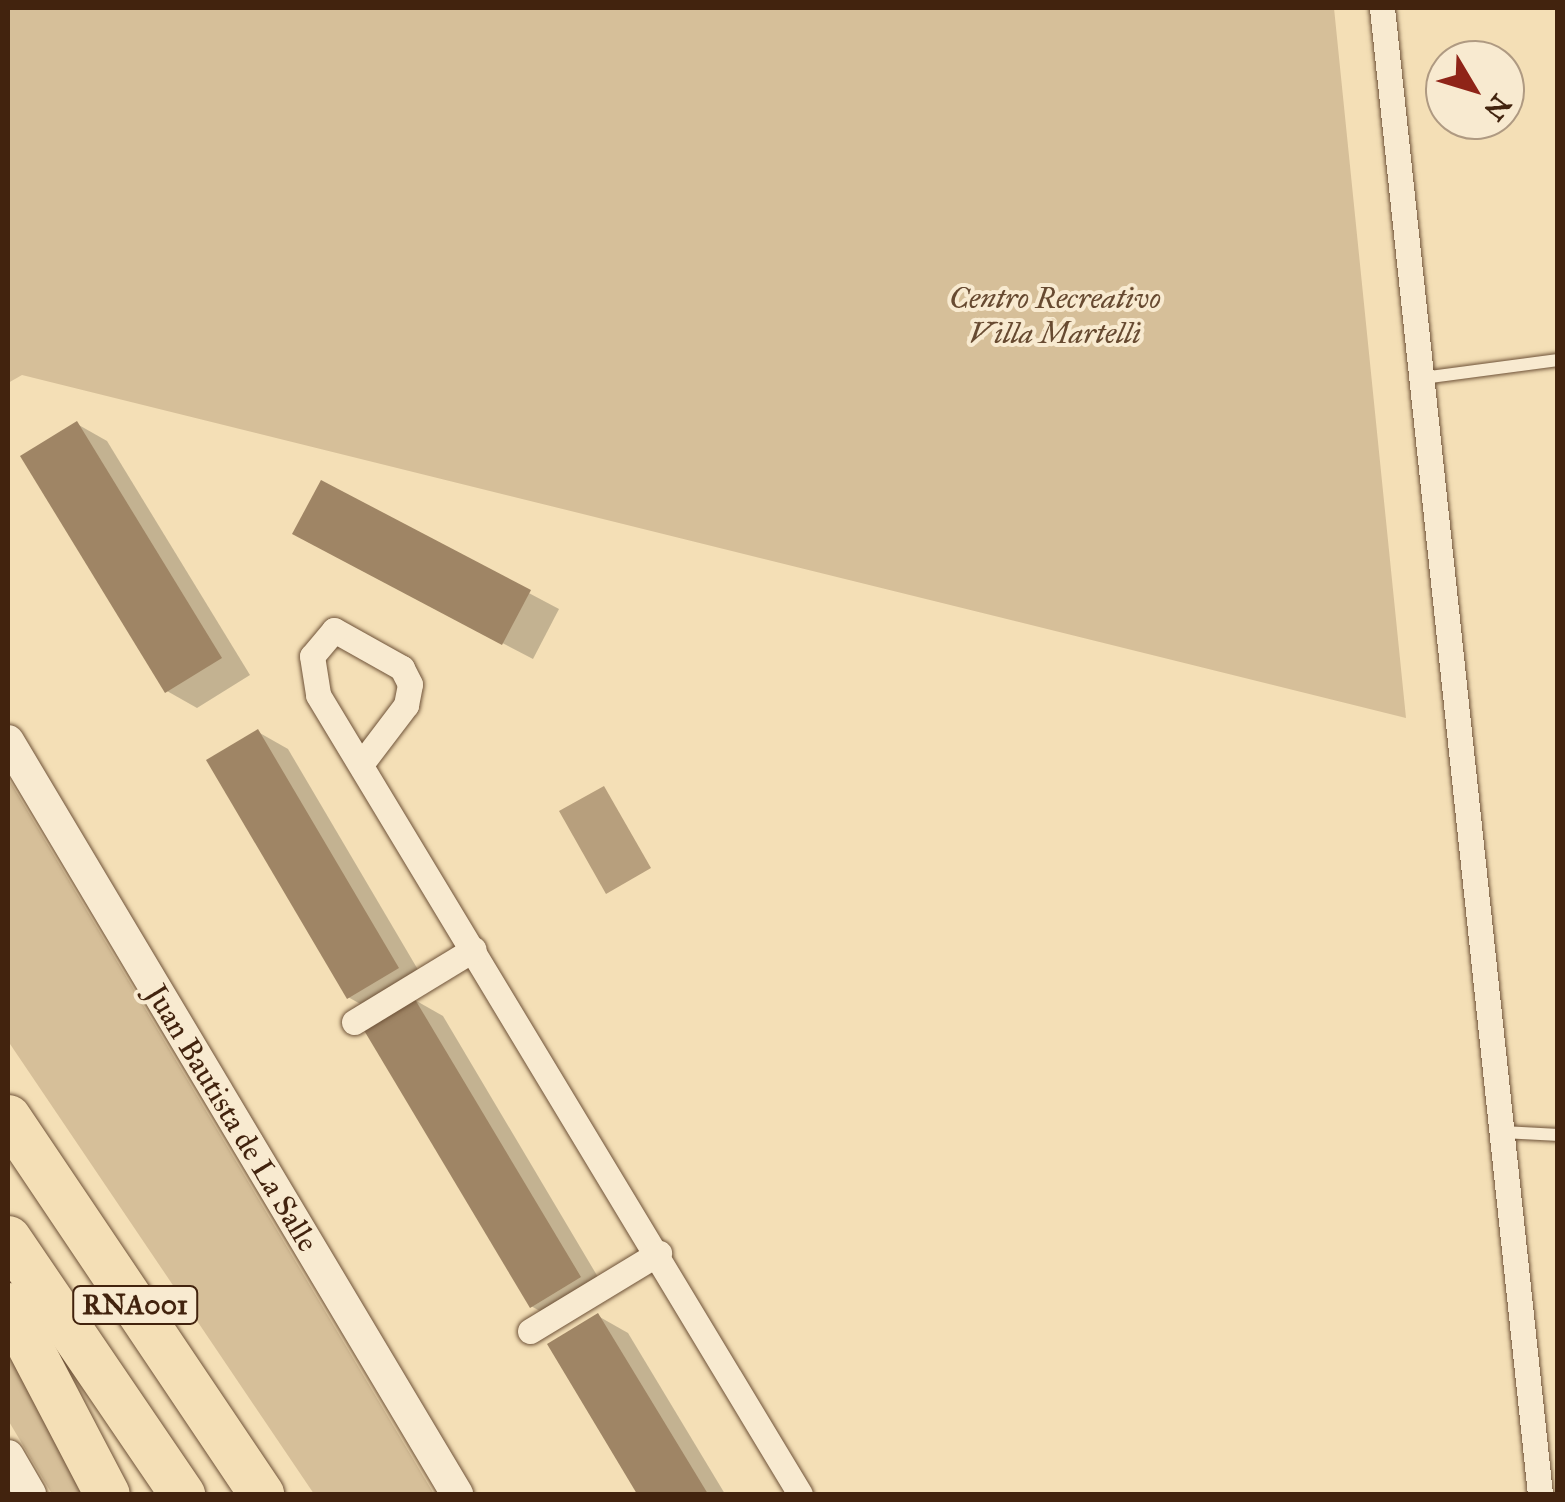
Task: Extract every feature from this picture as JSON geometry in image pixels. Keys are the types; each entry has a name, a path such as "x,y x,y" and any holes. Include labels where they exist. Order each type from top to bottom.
{"highway":[{"name":"RNA001","path":"8,1117 261,1494"},
{"name":"RNA001","path":"8,1238 182,1494"},
{"path":"8,1305 107,1494"}],"street":[{"path":"1382,8 1540,1494"},
{"path":"362,763 406,705 410,684 402,668 334,630 312,656 313,676 362,763 800,1494"},
{"name":"Juan Bautista de La Salle","path":"8,741 457,1494"},
{"path":"354,1022 474,949"},
{"path":"530,1330 658,1253"},
{"path":"8,1456 30,1494"}],"lane":[{"path":"1423,378 1558,360"},
{"path":"1504,1132 1558,1135"}],"green space":[{"name":"Centro Recreativo Villa Martelli","path":"8,8 1334,8 1406,718 22,375 8,383"},
{"path":"8,778 434,1494 314,1494 8,1041"},
{"path":"8,1346 84,1494 52,1494 8,1420"}],"shaded area":[{"path":"604,786 651,868 606,894 559,811"}],"building":[{"path":"77,421 222,658 165,693 20,456"},
{"path":"321,480 531,590 502,645 292,534"},
{"path":"258,729 399,968 347,999 206,760"},
{"path":"413,996 581,1277 530,1308 362,1027"},
{"path":"598,1313 708,1494 637,1494 547,1344"}]}
